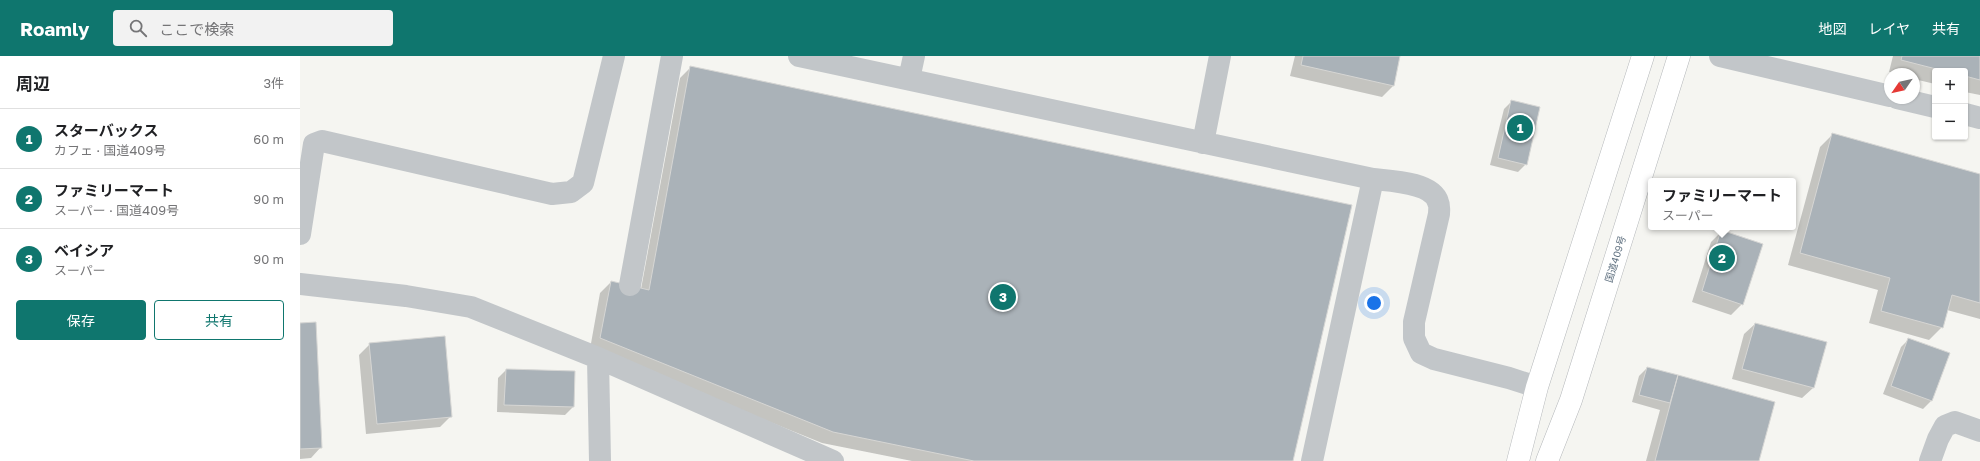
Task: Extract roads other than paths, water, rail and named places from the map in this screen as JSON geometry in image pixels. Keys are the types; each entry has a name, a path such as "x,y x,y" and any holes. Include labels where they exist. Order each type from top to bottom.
{"highway":[{"path":"1518,461 1536,388 1643,56"},
{"name":"国道409号","path":"1547,461 1571,400 1680,56"}],"street":[{"path":"300,234 314,144 322,141 552,194 571,192 583,183 614,56"},
{"path":"799,56 1373,179 1414,185 1430,191 1438,201 1439,214 1414,322 1414,338 1421,353 1434,359 1509,378 1536,388"},
{"path":"909,79 914,56"},
{"path":"1203,143 1220,56"},
{"path":"1720,56 1884,95"},
{"path":"630,285 672,57"},
{"path":"1920,103 1932,106"},
{"path":"1968,115 1980,118"},
{"path":"1312,461 1373,179"},
{"path":"300,284 406,296 472,307 598,358 834,461"},
{"path":"598,358 600,461"},
{"path":"1930,461 1938,439 1945,426 1955,422 1980,431"}],"place":[{"name":"スターバックス","path":"1520,128"},
{"name":"ファミリーマート","path":"1722,258"},
{"name":"ベイシア","path":"1003,297"}]}
